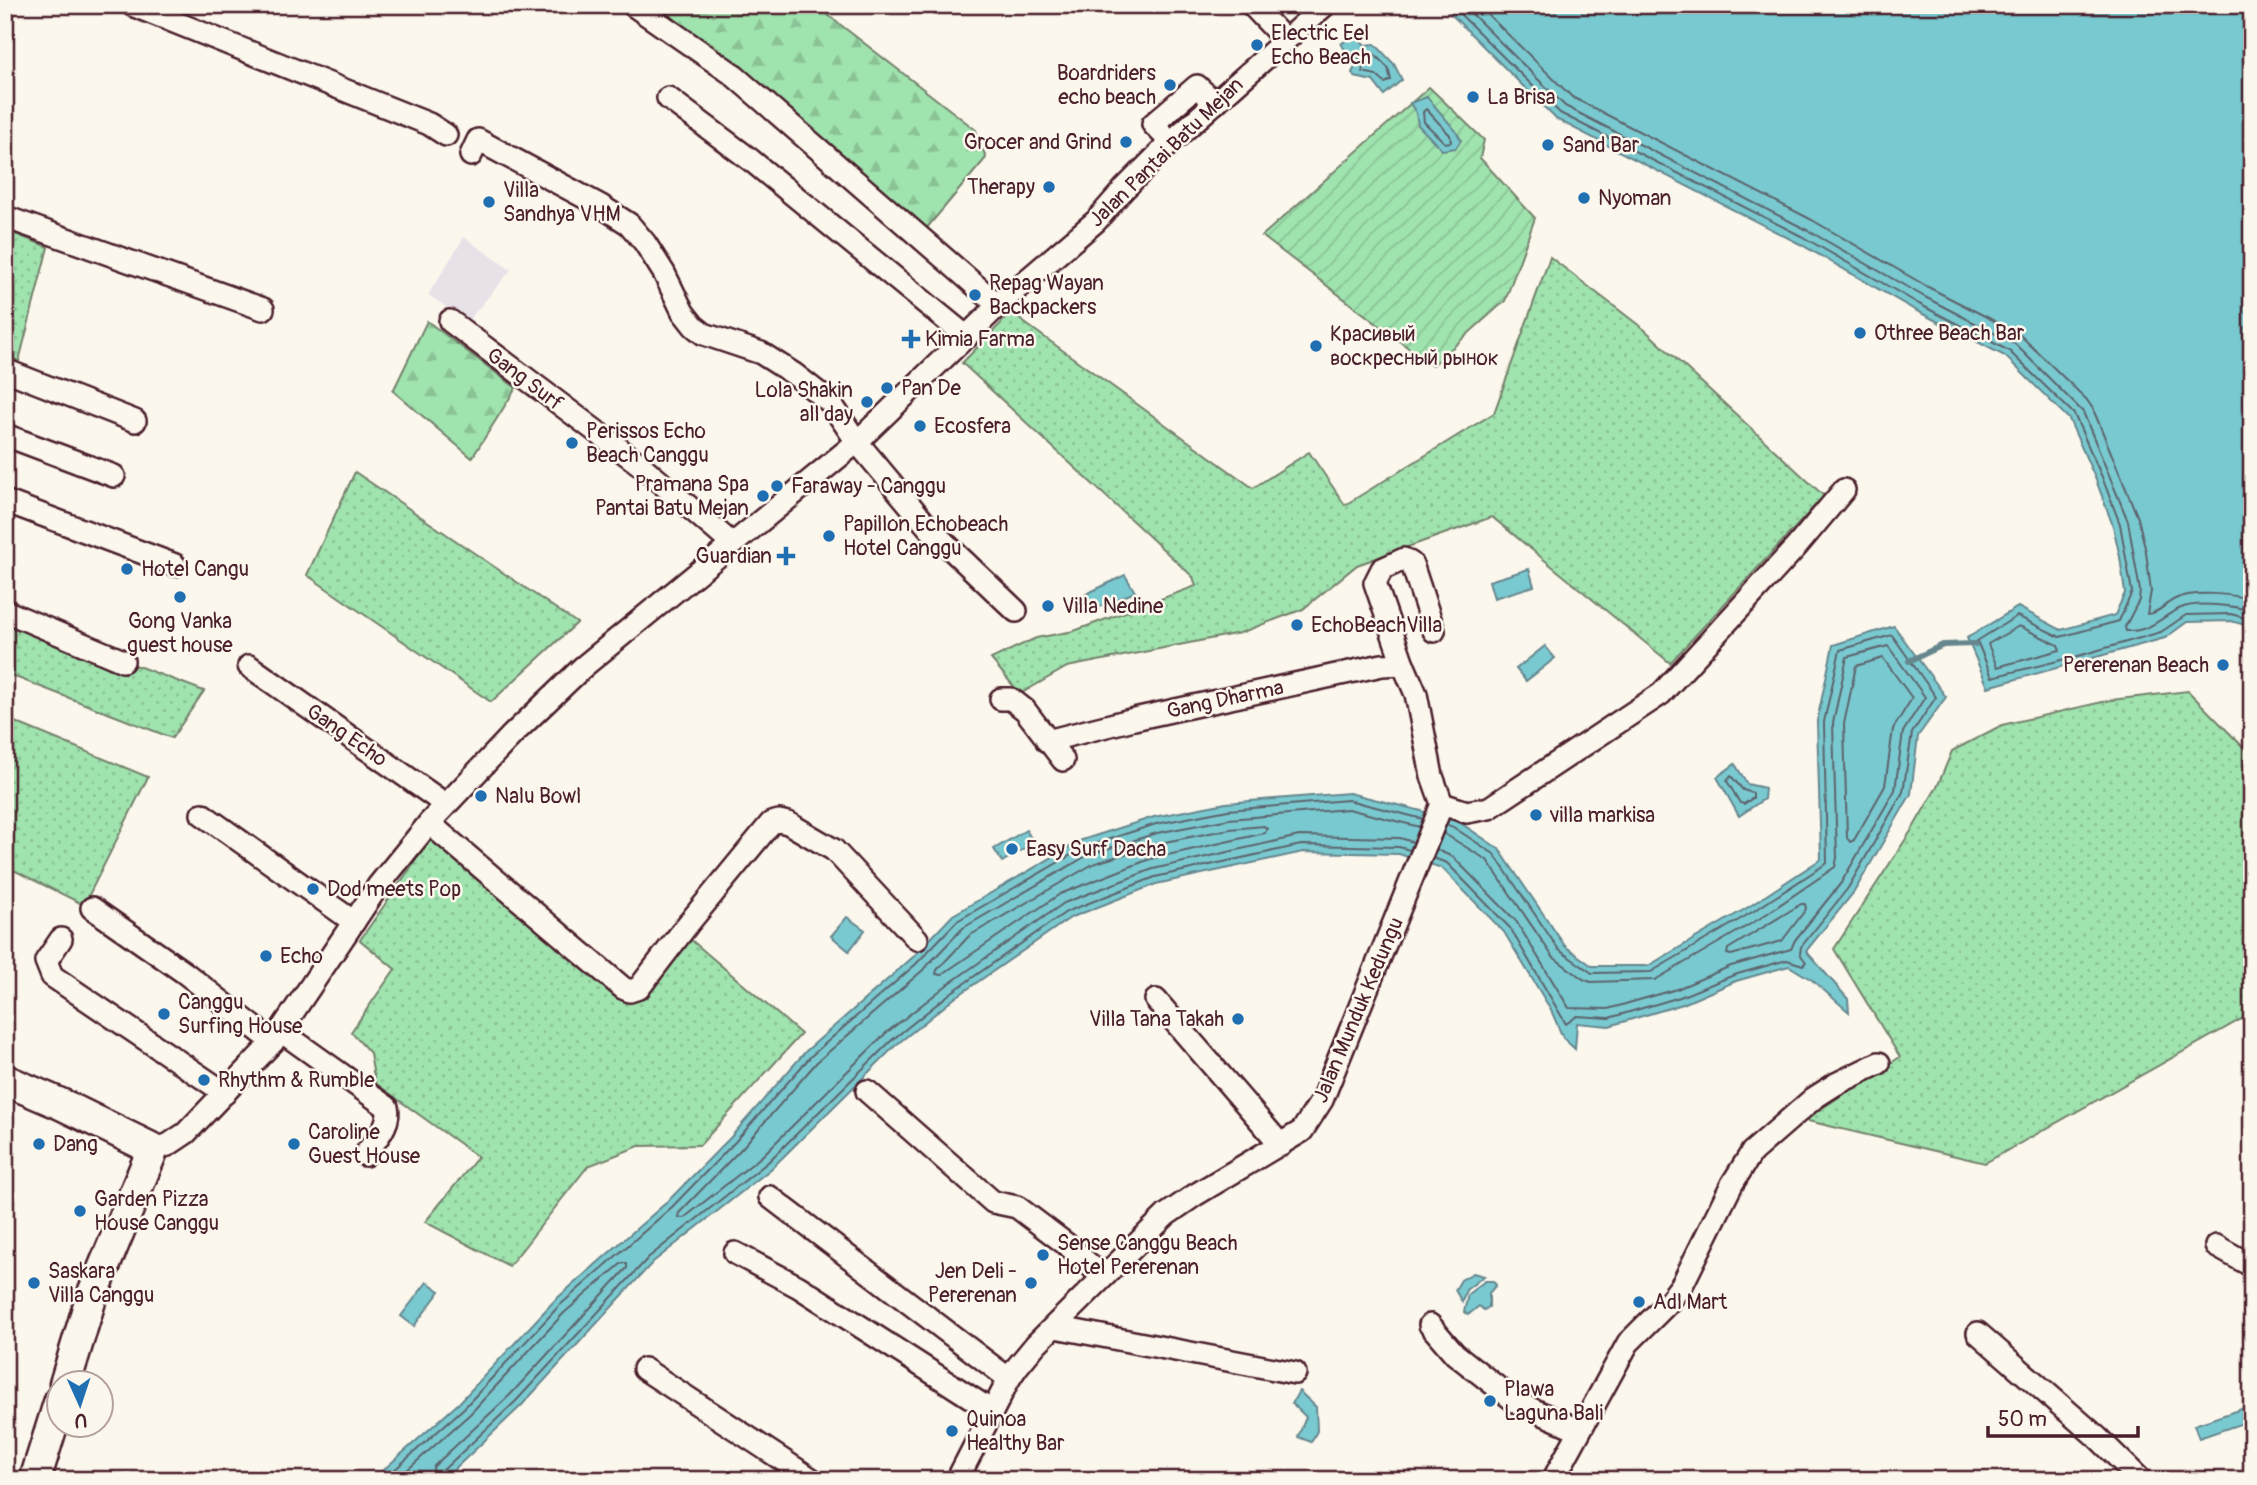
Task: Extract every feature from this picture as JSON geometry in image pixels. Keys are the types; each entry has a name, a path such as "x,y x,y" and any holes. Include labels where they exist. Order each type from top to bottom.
{"street":[{"path":"132,5 429,124 446,135"},
{"path":"633,5 731,72 1002,302"},
{"path":"1252,5 1285,40"},
{"name":"Jalan Pantai Batu Mejan","path":"153,1149 168,1145 186,1133 278,1037 378,886 429,823 583,667 857,442 1002,302 1096,221 1124,188 1171,142 1325,5"},
{"path":"668,98 795,195 967,337"},
{"path":"471,155 478,140 601,206 629,224 645,243 664,273 683,312 694,326 713,337 761,353 794,373 830,402 857,442 929,528 1016,611"},
{"path":"5,217 263,309"},
{"name":"Gang Surf","path":"450,321 638,463 731,543"},
{"path":"5,370 135,421"},
{"path":"5,435 114,476"},
{"path":"1434,631 1412,564 1404,559 1382,569 1375,583 1416,694 1441,807 1467,812 1489,808 1661,694 1788,556 1844,490"},
{"path":"5,501 175,565"},
{"path":"5,611 123,661"},
{"name":"Gang Dharma","path":"1047,740 1355,670 1403,664"},
{"name":"Gang Echo","path":"249,666 445,804"},
{"path":"1001,699 1011,699 1025,709 1063,760"},
{"name":"Jalan Munduk Kedungu","path":"957,1480 1009,1379 1037,1344 1103,1277 1166,1215 1302,1131 1322,1100 1441,807"},
{"path":"202,814 354,922"},
{"path":"429,823 613,980 630,991 639,988 771,822 788,823 834,850 917,939"},
{"path":"92,908 278,1037 387,1107 387,1123 365,1155"},
{"path":"61,939 46,961 52,976 225,1093"},
{"path":"1156,1000 1281,1145"},
{"path":"1553,1480 1628,1343 1668,1303 1683,1283 1732,1184 1752,1152 1814,1098 1879,1063"},
{"path":"5,1080 153,1149 91,1298 69,1370"},
{"path":"867,1091 993,1202 1017,1206 1070,1247 1103,1277"},
{"path":"770,1196 1009,1379"},
{"path":"2216,1246 2252,1266"},
{"path":"735,1253 799,1287 992,1411"},
{"path":"1430,1325 1455,1354 1516,1402 1579,1430"},
{"path":"1055,1327 1295,1373"},
{"path":"1978,1333 2098,1438 2141,1480"},
{"path":"643,1369 813,1480"},
{"path":"35,1480 48,1440"}],"shaded area":[{"path":"464,237 511,270 468,321 428,295"}],"green space":[{"path":"648,5 815,5 976,130 986,158 925,230"},
{"path":"1429,87 1484,140 1480,158 1535,218 1505,301 1432,366 1262,236"},
{"path":"5,230 48,247 19,361 5,356"},
{"path":"1550,257 1645,330 1824,496 1670,663 1492,517 1357,565 1303,609 1240,633 1067,667 1020,694 991,659 1036,638 1074,631 1196,586 1193,577 962,363 1011,313 1253,488 1309,452 1345,505 1494,413"},
{"path":"427,321 516,388 472,458 393,391"},
{"path":"355,472 577,623 491,702 307,575"},
{"path":"5,616 204,691 172,738 5,673"},
{"path":"2188,691 2252,756 2252,983 2243,1018 1985,1163 1804,1120 1900,1057 1834,949 1913,828 1938,785 1952,751 2002,725 2111,700"},
{"path":"5,718 148,777 84,905 5,866"},
{"path":"432,837 623,999 689,938 801,1034 700,1145 639,1146 588,1166 509,1266 425,1222 478,1157 375,1083 370,1053 351,1032 395,969 360,940"}],"water":[{"path":"1442,5 2252,5 2252,627 2231,621 2187,622 2165,638 1988,687 1967,638 2018,607 2061,630 2115,615 2125,593 2113,526 2069,419 2005,356 1915,310 1800,244 1556,119"},
{"path":"1355,34 1365,45 1375,44 1394,64 1402,80 1384,95 1373,81 1355,77 1352,73 1356,65 1341,44"},
{"path":"1427,97 1456,131 1461,140 1456,148 1442,150 1418,125 1416,113 1410,103"},
{"path":"1529,569 1534,586 1494,598 1489,581"},
{"path":"1125,575 1135,592 1087,612 1086,594"},
{"path":"1894,626 1946,697 1918,736 1911,794 1854,892 1806,951 1848,999 1849,1012 1812,980 1789,966 1736,981 1683,1004 1609,1026 1577,1023 1575,1049 1563,1038 1551,1010 1504,932 1442,868 1399,854 1303,852 1156,884 1070,918 956,997 896,1045 772,1168 653,1262 521,1406 443,1480 372,1480 459,1403 554,1301 667,1202 730,1138 806,1051 912,958 953,915 1082,840 1154,817 1226,803 1349,793 1456,820 1499,849 1565,946 1592,966 1648,966 1750,906 1821,859 1817,721 1833,645"},
{"path":"1545,646 1555,658 1526,681 1516,669"},
{"path":"1735,764 1747,784 1765,788 1764,799 1739,816 1717,777"},
{"path":"1026,830 1034,843 1002,862 994,849"},
{"path":"847,917 865,930 849,951 831,936"},
{"path":"1473,1273 1484,1276 1466,1290 1462,1302 1455,1290 1461,1280"},
{"path":"1485,1281 1493,1281 1496,1285 1489,1293 1489,1307 1484,1310 1479,1306 1468,1315 1464,1312 1468,1294"},
{"path":"427,1282 440,1291 414,1326 401,1316"},
{"path":"1299,1391 1316,1407 1317,1431 1311,1442 1298,1437 1306,1417 1292,1403"},
{"path":"2247,1407 2252,1420 2199,1438 2194,1425"}],"waterway":[{"path":"1909,661 1943,645 1975,644"}],"place":[{"name":"Electric Eel Echo Beach","path":"1257,45"},
{"name":"Boardriders echo beach","path":"1170,85"},
{"name":"La Brisa","path":"1473,97"},
{"name":"Grocer and Grind","path":"1126,142"},
{"name":"Sand Bar","path":"1548,145"},
{"name":"Therapy","path":"1049,187"},
{"name":"Nyoman","path":"1584,198"},
{"name":"Villa Sandhya VHM","path":"489,202"},
{"name":"Repag Wayan Backpackers","path":"975,295"},
{"name":"Othree Beach Bar","path":"1860,333"},
{"name":"Kimia Farma","path":"911,339"},
{"name":"Красивый воскресный рынок","path":"1316,346"},
{"name":"Pan De","path":"887,388"},
{"name":"Lola Shakin all day","path":"867,402"},
{"name":"Ecosfera","path":"920,426"},
{"name":"Perissos Echo Beach Canggu","path":"572,443"},
{"name":"Faraway - Canggu","path":"777,486"},
{"name":"Pramana Spa Pantai Batu Mejan","path":"763,496"},
{"name":"Papillon Echobeach Hotel Canggu","path":"829,536"},
{"name":"Guardian","path":"786,556"},
{"name":"Hotel Cangu","path":"127,569"},
{"name":"Gong Vanka guest house","path":"180,597"},
{"name":"Villa Nedine","path":"1048,606"},
{"name":"EchoBeachVilla","path":"1297,625"},
{"name":"Pererenan Beach","path":"2223,665"},
{"name":"Nalu Bowl","path":"481,796"},
{"name":"villa markisa","path":"1536,815"},
{"name":"Easy Surf Dacha","path":"1012,849"},
{"name":"Dod meets Pop","path":"313,889"},
{"name":"Echo","path":"266,956"},
{"name":"Canggu Surfing House","path":"164,1014"},
{"name":"Villa Tana Takah","path":"1238,1019"},
{"name":"Rhythm & Rumble","path":"204,1080"},
{"name":"Dang","path":"39,1144"},
{"name":"Caroline Guest House","path":"294,1144"},
{"name":"Garden Pizza House Canggu","path":"80,1211"},
{"name":"Sense Canggu Beach Hotel Pererenan","path":"1043,1255"},
{"name":"Saskara Villa Canggu","path":"34,1283"},
{"name":"Jen Deli - Pererenan","path":"1031,1283"},
{"name":"Adl Mart","path":"1639,1302"},
{"name":"Plawa Laguna Bali","path":"1490,1401"},
{"name":"Quinoa Healthy Bar","path":"952,1431"}]}
